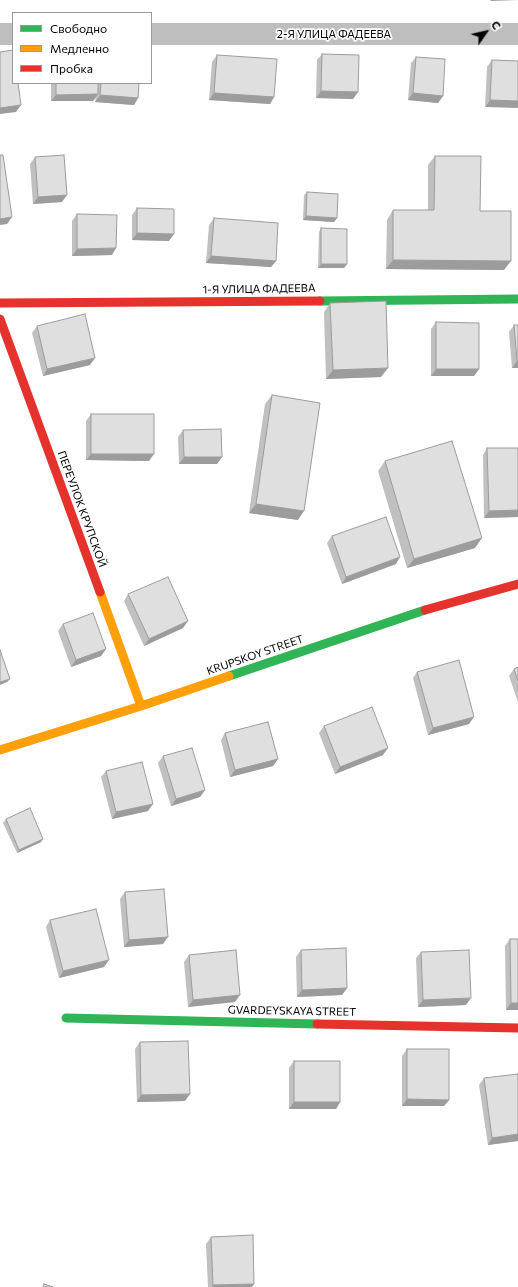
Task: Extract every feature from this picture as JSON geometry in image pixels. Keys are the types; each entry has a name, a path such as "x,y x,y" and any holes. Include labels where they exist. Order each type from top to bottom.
{"street":[{"path":"0,34 12,34"},
{"name":"2-Я УЛИЦА ФАДЕЕВА","path":"152,34 518,34"},
{"name":"1-Я УЛИЦА ФАДЕЕВА","path":"0,304 518,299"},
{"name":"ПЕРЕУЛОК КРУПСКОЙ","path":"0,319 141,706"},
{"name":"KRUPSKOY STREET","path":"0,750 141,706 420,611 518,584"},
{"name":"GVARDEYSKAYA STREET","path":"66,1018 518,1028"}],"building":[{"path":"12,50 12,84 18,84 21,105 0,108 0,52"},
{"path":"322,54 359,55 358,92 321,91"},
{"path":"217,55 277,59 274,97 214,93"},
{"path":"416,57 445,59 443,96 413,93"},
{"path":"492,60 518,61 518,101 490,100"},
{"path":"56,84 98,84 98,94 56,95"},
{"path":"101,84 139,84 138,98 100,95"},
{"path":"0,155 3,155 12,217 0,219"},
{"path":"64,155 67,195 38,197 35,157"},
{"path":"435,156 481,156 480,211 511,211 511,261 393,260 393,210 434,210"},
{"path":"307,192 338,194 337,218 306,216"},
{"path":"137,208 174,209 174,234 137,233"},
{"path":"77,214 117,215 116,248 77,249"},
{"path":"214,218 278,223 276,261 211,256"},
{"path":"321,228 347,229 347,264 321,264"},
{"path":"386,301 388,368 333,370 330,303"},
{"path":"85,314 95,358 47,369 37,326"},
{"path":"436,322 479,323 479,369 436,369"},
{"path":"514,325 518,325 518,361 517,361"},
{"path":"272,395 320,403 304,511 256,504"},
{"path":"91,414 154,414 154,454 91,454"},
{"path":"221,429 222,457 184,457 183,430"},
{"path":"452,441 482,538 414,559 385,461"},
{"path":"487,448 518,448 518,510 489,511"},
{"path":"386,517 400,557 346,577 332,536"},
{"path":"168,577 188,621 149,639 128,594"},
{"path":"93,613 106,649 76,660 63,624"},
{"path":"0,650 10,679 0,682"},
{"path":"459,660 474,717 433,728 417,672"},
{"path":"518,667 518,681 514,669"},
{"path":"372,707 388,748 340,767 324,726"},
{"path":"268,722 278,759 235,770 225,733"},
{"path":"192,748 205,790 176,799 163,756"},
{"path":"142,762 153,804 116,812 106,771"},
{"path":"30,808 43,839 19,850 6,819"},
{"path":"164,889 168,937 129,940 125,892"},
{"path":"96,909 109,960 63,971 50,920"},
{"path":"510,939 518,939 518,1003 511,1003"},
{"path":"346,948 347,988 302,990 301,950"},
{"path":"236,950 240,995 193,1000 189,955"},
{"path":"469,950 471,998 423,1000 421,952"},
{"path":"188,1041 190,1094 141,1095 140,1042"},
{"path":"407,1049 449,1049 449,1100 407,1099"},
{"path":"294,1061 340,1061 340,1102 294,1102"},
{"path":"518,1074 518,1134 492,1138 484,1078"},
{"path":"253,1235 254,1284 213,1285 211,1237"},
{"path":"44,1284 53,1287 43,1287"}],"traffic: fast":[{"path":"320,301 518,299"},
{"path":"229,676 425,610"},
{"path":"66,1018 317,1024"}],"traffic: slow":[{"path":"100,592 141,706"},
{"path":"0,750 141,706 229,676"}],"traffic: jam":[{"path":"0,303 320,301"},
{"path":"0,319 100,592"},
{"path":"425,610 518,584"},
{"path":"317,1024 518,1028"}]}
